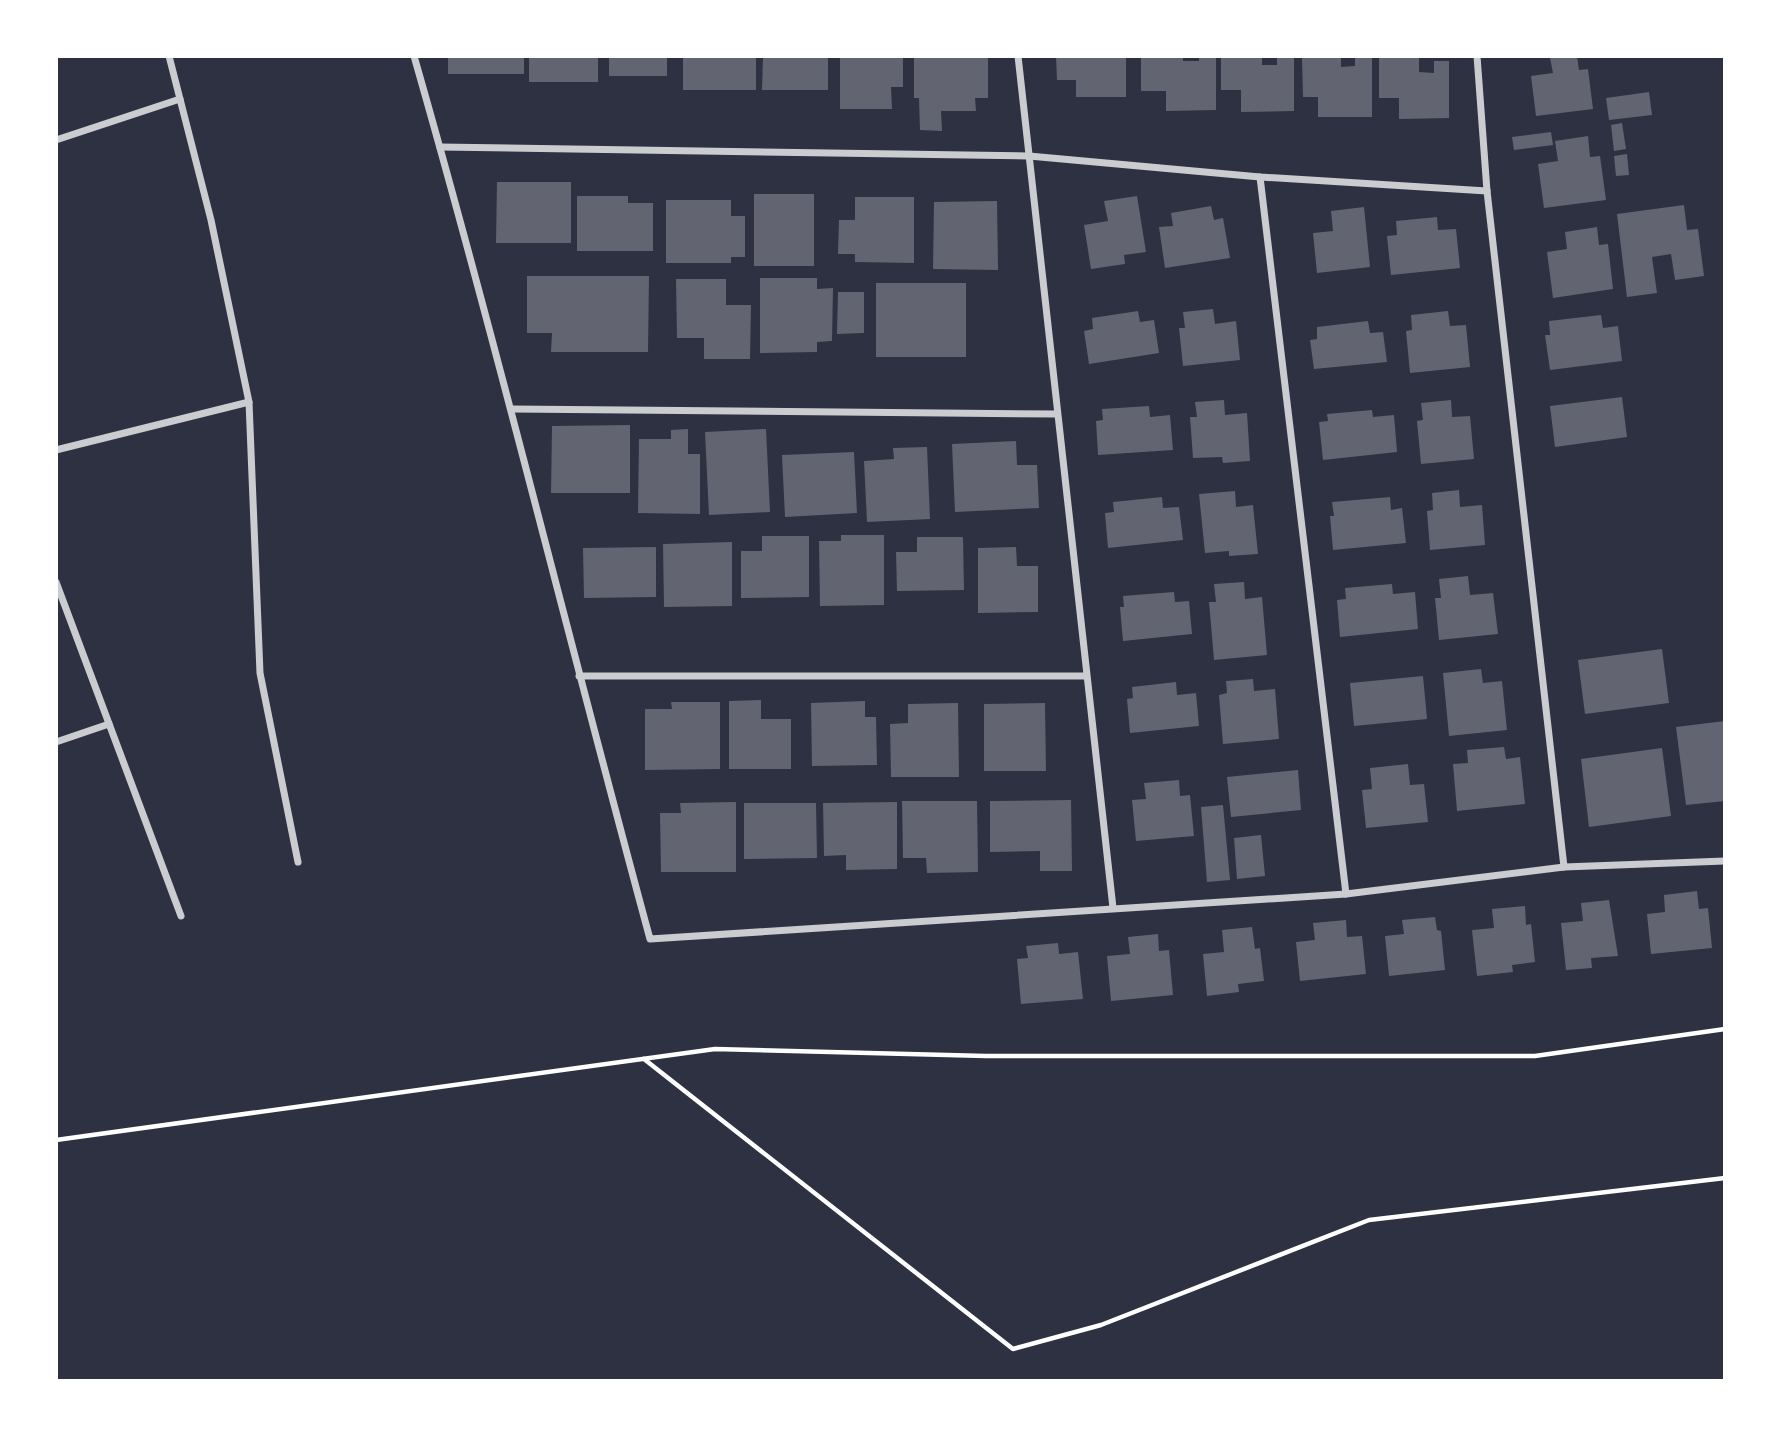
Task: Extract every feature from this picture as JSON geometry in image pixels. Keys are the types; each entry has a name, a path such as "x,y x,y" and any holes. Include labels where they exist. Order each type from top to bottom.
{"street":[{"path":"169,56 211,220 249,402 260,673 298,862"},
{"path":"414,56 512,409 579,676 650,939 1346,894 1564,867 1725,860"},
{"path":"1018,56 1085,676 1113,908"},
{"path":"1477,56 1487,191 1564,867"},
{"path":"56,140 180,99"},
{"path":"440,147 1028,156 1260,177 1487,191"},
{"path":"1260,177 1346,894"},
{"path":"56,450 249,402"},
{"path":"512,409 1056,414"},
{"path":"56,584 181,916"},
{"path":"579,676 1085,676"},
{"path":"56,742 109,724"}],"path":[{"path":"56,1140 715,1049 986,1056 1535,1056 1725,1029"},
{"path":"644,1059 1013,1349 1101,1325 1368,1220 1725,1178"}],"building":[{"path":"448,56 524,56 524,74 448,74"},
{"path":"529,56 598,56 598,82 529,82"},
{"path":"609,56 667,56 667,76 609,76"},
{"path":"683,56 756,56 756,90 683,90"},
{"path":"763,56 828,56 828,90 762,90"},
{"path":"840,56 903,56 903,87 891,87 892,109 840,109"},
{"path":"914,56 988,56 988,98 975,98 976,111 941,111 942,131 920,130 919,98 914,98"},
{"path":"1056,56 1126,56 1126,97 1076,97 1076,80 1057,80"},
{"path":"1141,56 1183,56 1183,61 1199,61 1199,56 1216,56 1216,110 1166,111 1166,91 1141,91"},
{"path":"1221,56 1262,56 1262,65 1277,65 1277,56 1294,56 1294,111 1241,112 1241,90 1221,90"},
{"path":"1372,56 1372,117 1318,117 1318,97 1303,97 1302,58 1341,57 1341,67 1355,66 1355,57"},
{"path":"1577,56 1579,70 1588,69 1593,109 1536,116 1531,76 1553,73 1550,58"},
{"path":"1379,58 1419,58 1419,72 1434,73 1434,61 1449,61 1449,118 1399,119 1399,98 1379,98"},
{"path":"1649,92 1652,115 1609,120 1606,98"},
{"path":"1622,123 1626,149 1614,151 1611,125"},
{"path":"1551,132 1553,145 1514,150 1512,137"},
{"path":"1588,136 1590,157 1600,156 1606,200 1544,208 1538,164 1558,161 1555,141"},
{"path":"1627,154 1629,175 1616,176 1614,156"},
{"path":"497,182 571,182 571,243 496,243"},
{"path":"754,194 814,194 814,266 754,266"},
{"path":"577,196 628,196 628,203 653,203 653,251 577,251"},
{"path":"1137,196 1146,252 1124,255 1125,264 1091,269 1084,225 1108,221 1104,201"},
{"path":"855,197 914,197 914,263 855,262 855,254 838,254 839,220 855,220"},
{"path":"666,200 731,200 731,216 745,216 745,257 731,257 731,263 666,263"},
{"path":"997,201 998,270 933,269 934,202"},
{"path":"1684,205 1687,230 1698,229 1704,276 1675,280 1671,254 1652,257 1657,293 1627,297 1617,214"},
{"path":"1211,206 1214,220 1223,218 1230,258 1165,268 1159,227 1173,226 1171,213"},
{"path":"1364,207 1370,267 1317,273 1313,233 1333,231 1331,211"},
{"path":"1437,217 1438,230 1456,229 1460,268 1391,275 1387,236 1397,235 1396,221"},
{"path":"1597,227 1599,245 1608,244 1613,289 1553,298 1547,252 1567,249 1565,232"},
{"path":"527,276 649,276 648,352 551,352 552,333 527,333"},
{"path":"760,278 817,278 817,289 833,288 832,341 817,342 817,352 760,353"},
{"path":"676,279 726,279 726,305 751,305 750,359 704,359 704,338 677,338"},
{"path":"876,283 966,283 966,357 876,357"},
{"path":"838,292 864,292 864,333 837,334"},
{"path":"1213,309 1215,324 1236,321 1240,360 1183,366 1179,328 1185,328 1183,312"},
{"path":"1138,311 1140,322 1154,320 1159,353 1089,364 1084,331 1093,329 1092,318"},
{"path":"1448,311 1450,326 1466,325 1470,367 1410,373 1406,331 1412,330 1411,315"},
{"path":"1601,315 1603,328 1618,326 1622,361 1550,370 1545,335 1550,335 1549,321"},
{"path":"1368,321 1370,333 1383,332 1387,362 1314,369 1310,340 1317,339 1317,327"},
{"path":"1622,397 1627,437 1555,447 1550,406"},
{"path":"1224,400 1225,415 1247,413 1250,461 1223,463 1222,457 1193,458 1190,417 1197,417 1195,402"},
{"path":"1451,400 1452,417 1470,416 1474,459 1421,464 1417,421 1423,420 1421,403"},
{"path":"1149,406 1150,417 1170,415 1173,450 1098,455 1096,421 1103,420 1102,409"},
{"path":"1372,410 1373,417 1394,415 1397,452 1323,460 1319,422 1328,421 1327,414"},
{"path":"630,425 630,493 551,493 552,426"},
{"path":"688,429 688,454 700,454 700,514 638,513 639,439 671,439 671,430"},
{"path":"766,429 770,512 709,515 705,432"},
{"path":"1016,441 1017,465 1037,465 1039,508 955,512 952,444"},
{"path":"927,447 930,519 867,522 864,461 894,459 893,448"},
{"path":"854,452 857,513 785,517 782,455"},
{"path":"1459,490 1460,507 1482,505 1485,545 1430,550 1427,511 1433,510 1432,493"},
{"path":"1235,491 1236,507 1253,505 1258,554 1229,556 1229,551 1205,553 1199,494"},
{"path":"1162,497 1163,508 1179,507 1183,540 1108,548 1105,513 1114,512 1113,502"},
{"path":"1390,497 1391,510 1402,508 1406,543 1333,550 1330,516 1334,516 1332,502"},
{"path":"841,535 884,535 884,605 820,606 819,541 841,541"},
{"path":"762,536 809,536 809,597 741,598 741,551 762,551"},
{"path":"917,537 963,537 964,590 897,591 896,552 917,552"},
{"path":"732,542 732,606 664,607 663,544"},
{"path":"656,547 656,597 584,598 583,548"},
{"path":"1016,547 1017,566 1038,566 1038,612 978,613 978,548"},
{"path":"1468,576 1470,595 1493,593 1498,634 1439,640 1435,598 1441,598 1439,579"},
{"path":"1244,582 1245,599 1262,597 1267,655 1214,660 1209,602 1216,602 1214,584"},
{"path":"1392,584 1393,594 1415,592 1418,629 1340,637 1337,600 1346,599 1345,588"},
{"path":"1174,592 1175,602 1189,601 1192,634 1123,641 1120,607 1124,607 1123,596"},
{"path":"1662,649 1669,703 1585,714 1578,660"},
{"path":"1481,669 1483,683 1502,681 1507,730 1449,736 1443,673"},
{"path":"1423,676 1427,719 1354,726 1350,683"},
{"path":"1253,679 1254,691 1275,689 1279,739 1223,744 1219,695 1227,693 1226,681"},
{"path":"1176,682 1177,695 1196,693 1199,726 1130,733 1127,699 1133,698 1132,687"},
{"path":"761,700 761,719 791,719 791,769 729,769 729,701"},
{"path":"865,701 865,717 876,717 877,765 812,766 811,703"},
{"path":"671,702 720,702 720,769 645,770 645,709 672,709"},
{"path":"958,703 959,777 891,777 890,724 908,723 908,704"},
{"path":"1045,703 1046,771 984,771 984,704"},
{"path":"1725,721 1725,801 1686,805 1676,727"},
{"path":"1504,747 1506,759 1520,757 1525,804 1457,811 1453,764 1468,763 1467,750"},
{"path":"1662,748 1671,816 1589,827 1581,759"},
{"path":"1408,764 1410,785 1424,784 1428,822 1366,828 1362,790 1372,789 1370,768"},
{"path":"1298,770 1301,810 1231,817 1227,777"},
{"path":"1179,780 1180,796 1190,795 1194,836 1136,841 1132,800 1146,799 1144,783"},
{"path":"1071,800 1072,871 1040,871 1040,851 990,852 990,801"},
{"path":"902,801 977,801 978,872 927,873 926,858 903,858"},
{"path":"736,802 736,872 661,872 660,813 681,813 680,803"},
{"path":"897,802 897,869 846,870 846,855 824,856 823,803"},
{"path":"744,803 816,803 817,858 744,859"},
{"path":"1223,805 1230,880 1207,882 1201,807"},
{"path":"1261,835 1265,876 1237,879 1234,838"},
{"path":"1697,891 1699,909 1708,908 1712,948 1651,954 1647,914 1665,912 1664,895"},
{"path":"1609,900 1618,956 1591,958 1592,968 1566,970 1561,923 1583,921 1581,903"},
{"path":"1525,906 1526,925 1531,924 1535,962 1512,965 1513,972 1477,976 1472,930 1494,928 1492,909"},
{"path":"1435,917 1437,930 1441,931 1445,970 1389,976 1385,936 1404,934 1402,920"},
{"path":"1346,920 1347,937 1362,936 1366,974 1300,981 1296,942 1315,940 1313,923"},
{"path":"1252,927 1255,949 1260,948 1264,981 1238,984 1239,992 1207,996 1203,954 1224,952 1222,930"},
{"path":"1158,934 1159,951 1169,950 1173,995 1111,1001 1107,956 1130,954 1128,937"},
{"path":"1058,943 1059,954 1078,952 1083,999 1021,1004 1017,959 1028,958 1026,946"}]}
